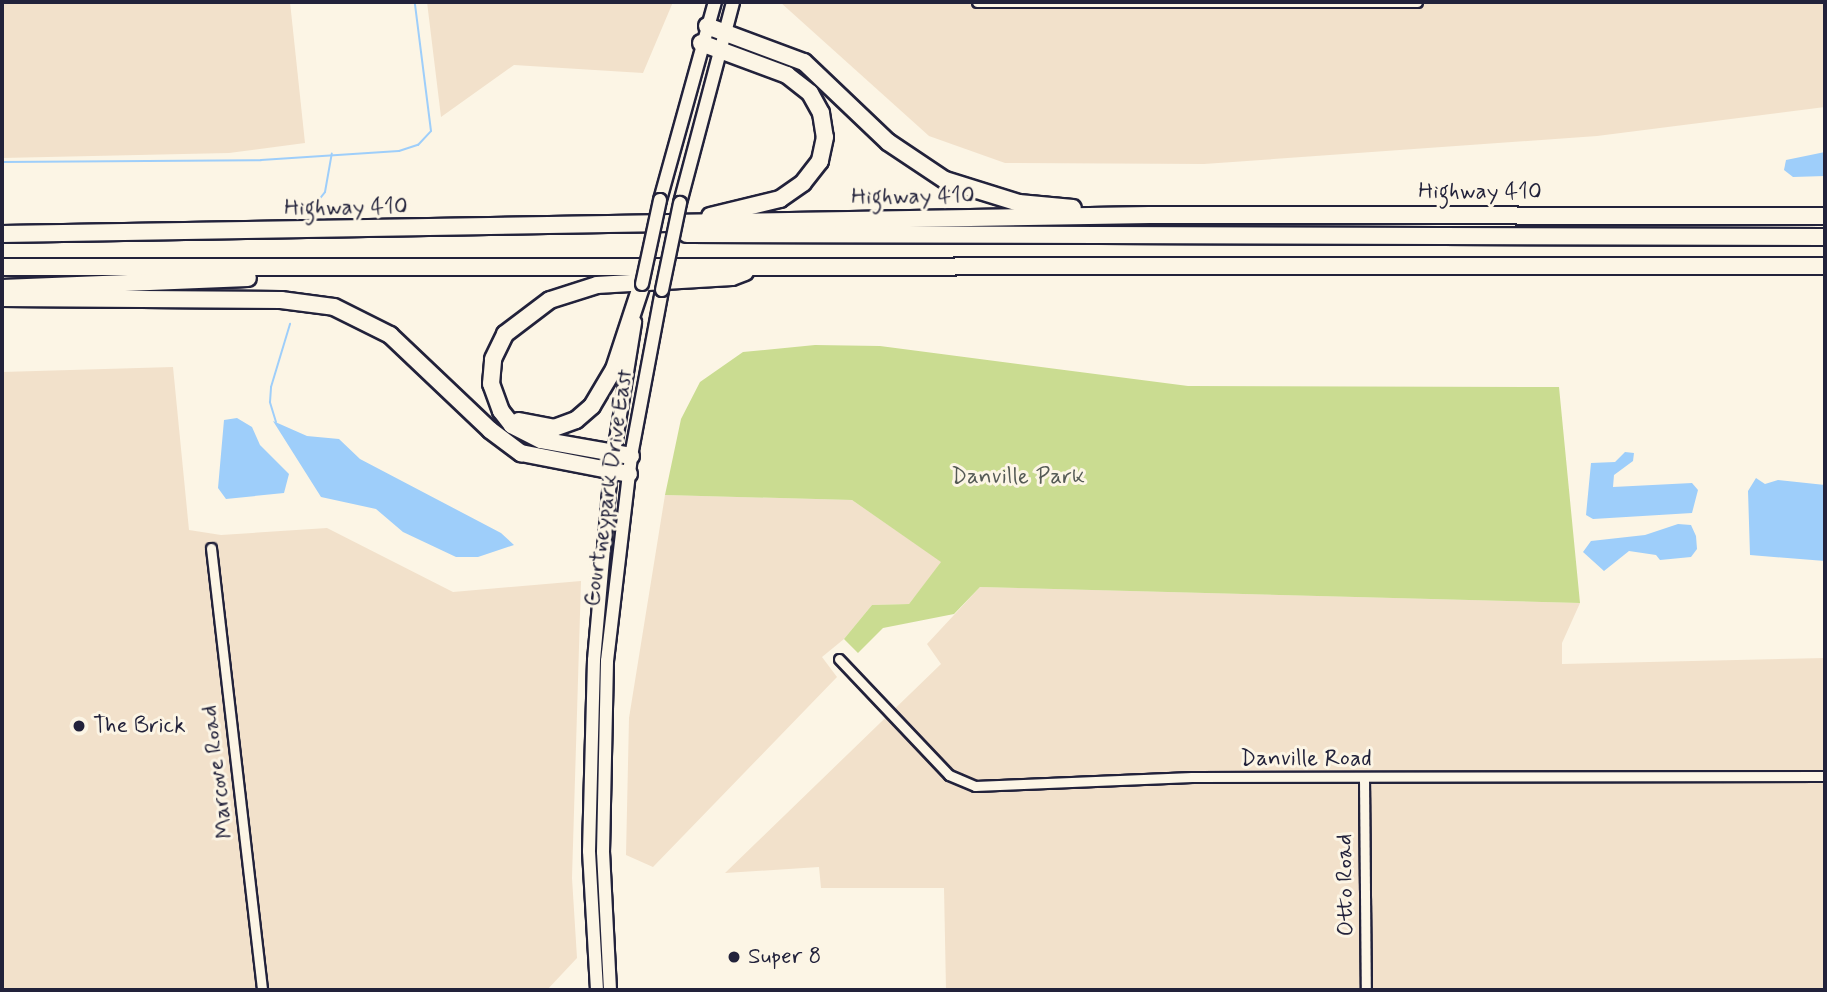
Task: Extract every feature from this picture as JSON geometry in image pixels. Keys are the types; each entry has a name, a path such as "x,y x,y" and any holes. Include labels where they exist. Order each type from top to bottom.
{"highway":[{"path":"707,26 804,62 909,159 970,191 1019,203 1150,215"},
{"path":"568,226 702,218 780,199 803,183 820,161 825,137 821,113 810,93 787,75 701,43"},
{"path":"1619,215 1825,207"},
{"name":"Highway 410","path":"2,233 328,231 1150,215 1825,216"},
{"path":"328,231 1061,238 1825,237"},
{"path":"2,267 1825,266"},
{"path":"2,288 283,277 315,267"},
{"path":"631,456 530,437 506,419 494,394 490,372 499,344 521,318 550,300 597,285 732,277 760,267"},
{"path":"494,394 514,418 528,426 554,428 576,420 606,384 642,284"},
{"path":"2,298 281,300 334,307 390,335 490,430 521,453 629,474"}],"main road":[{"name":"Courtneypark Drive East","path":"597,990 589,851 594,660 611,471 642,284 660,200 701,43 715,2"},
{"name":"Courtneypark Drive East","path":"610,990 603,852 607,661 631,456 680,203 733,2"}],"street":[{"path":"977,2 1417,2"},
{"name":"Marcove Road","path":"211,548 262,990"},
{"name":"Danville Road","path":"839,659 949,775 975,786 1192,777 1364,779 1825,775"},
{"name":"Otto Road","path":"1364,779 1366,990"}],"shaded area":[{"path":"290,2 305,143 229,153 2,158 2,3"},
{"path":"427,2 673,2 643,73 514,65 441,117"},
{"path":"780,2 1825,2 1825,107 1597,136 1204,164 1005,163 929,136"},
{"path":"173,367 189,530 221,535 327,528 453,592 581,581 572,878 577,958 547,990 2,990 2,372"},
{"path":"665,495 852,500 942,562 909,604 872,605 844,639 822,657 837,677 653,867 626,855 629,718"},
{"path":"980,587 1580,603 1562,643 1562,664 1825,658 1825,990 946,990 944,888 821,888 819,867 725,873 941,664 927,644"}],"green space":[{"name":"Danville Park","path":"815,345 880,346 1188,386 1559,387 1580,603 980,587 954,614 883,628 858,653 844,639 872,605 909,604 941,562 852,500 665,495 681,419 700,382 743,352"}],"water":[{"path":"1825,152 1825,176 1793,177 1784,170 1786,160"},
{"path":"237,418 252,427 260,445 289,474 284,493 226,499 218,488 224,420"},
{"path":"273,421 307,436 339,439 360,459 501,533 514,545 478,557 456,557 403,532 376,509 321,497"},
{"path":"1625,452 1634,453 1633,461 1614,475 1613,487 1692,483 1698,490 1692,513 1593,519 1586,515 1591,463 1615,462"},
{"path":"1756,478 1765,484 1778,480 1825,485 1825,561 1750,555 1748,491"},
{"path":"1678,524 1691,525 1696,536 1697,549 1691,557 1660,560 1656,555 1629,551 1604,571 1583,552 1591,541 1645,535"}],"waterway":[{"path":"2,162 261,160 399,151 418,145 431,131 415,4"},
{"path":"318,201 325,192 332,154"},
{"path":"276,422 270,402 271,387 290,324"}],"place":[{"name":"The Brick","path":"79,726"},
{"name":"Super 8","path":"734,957"}]}
